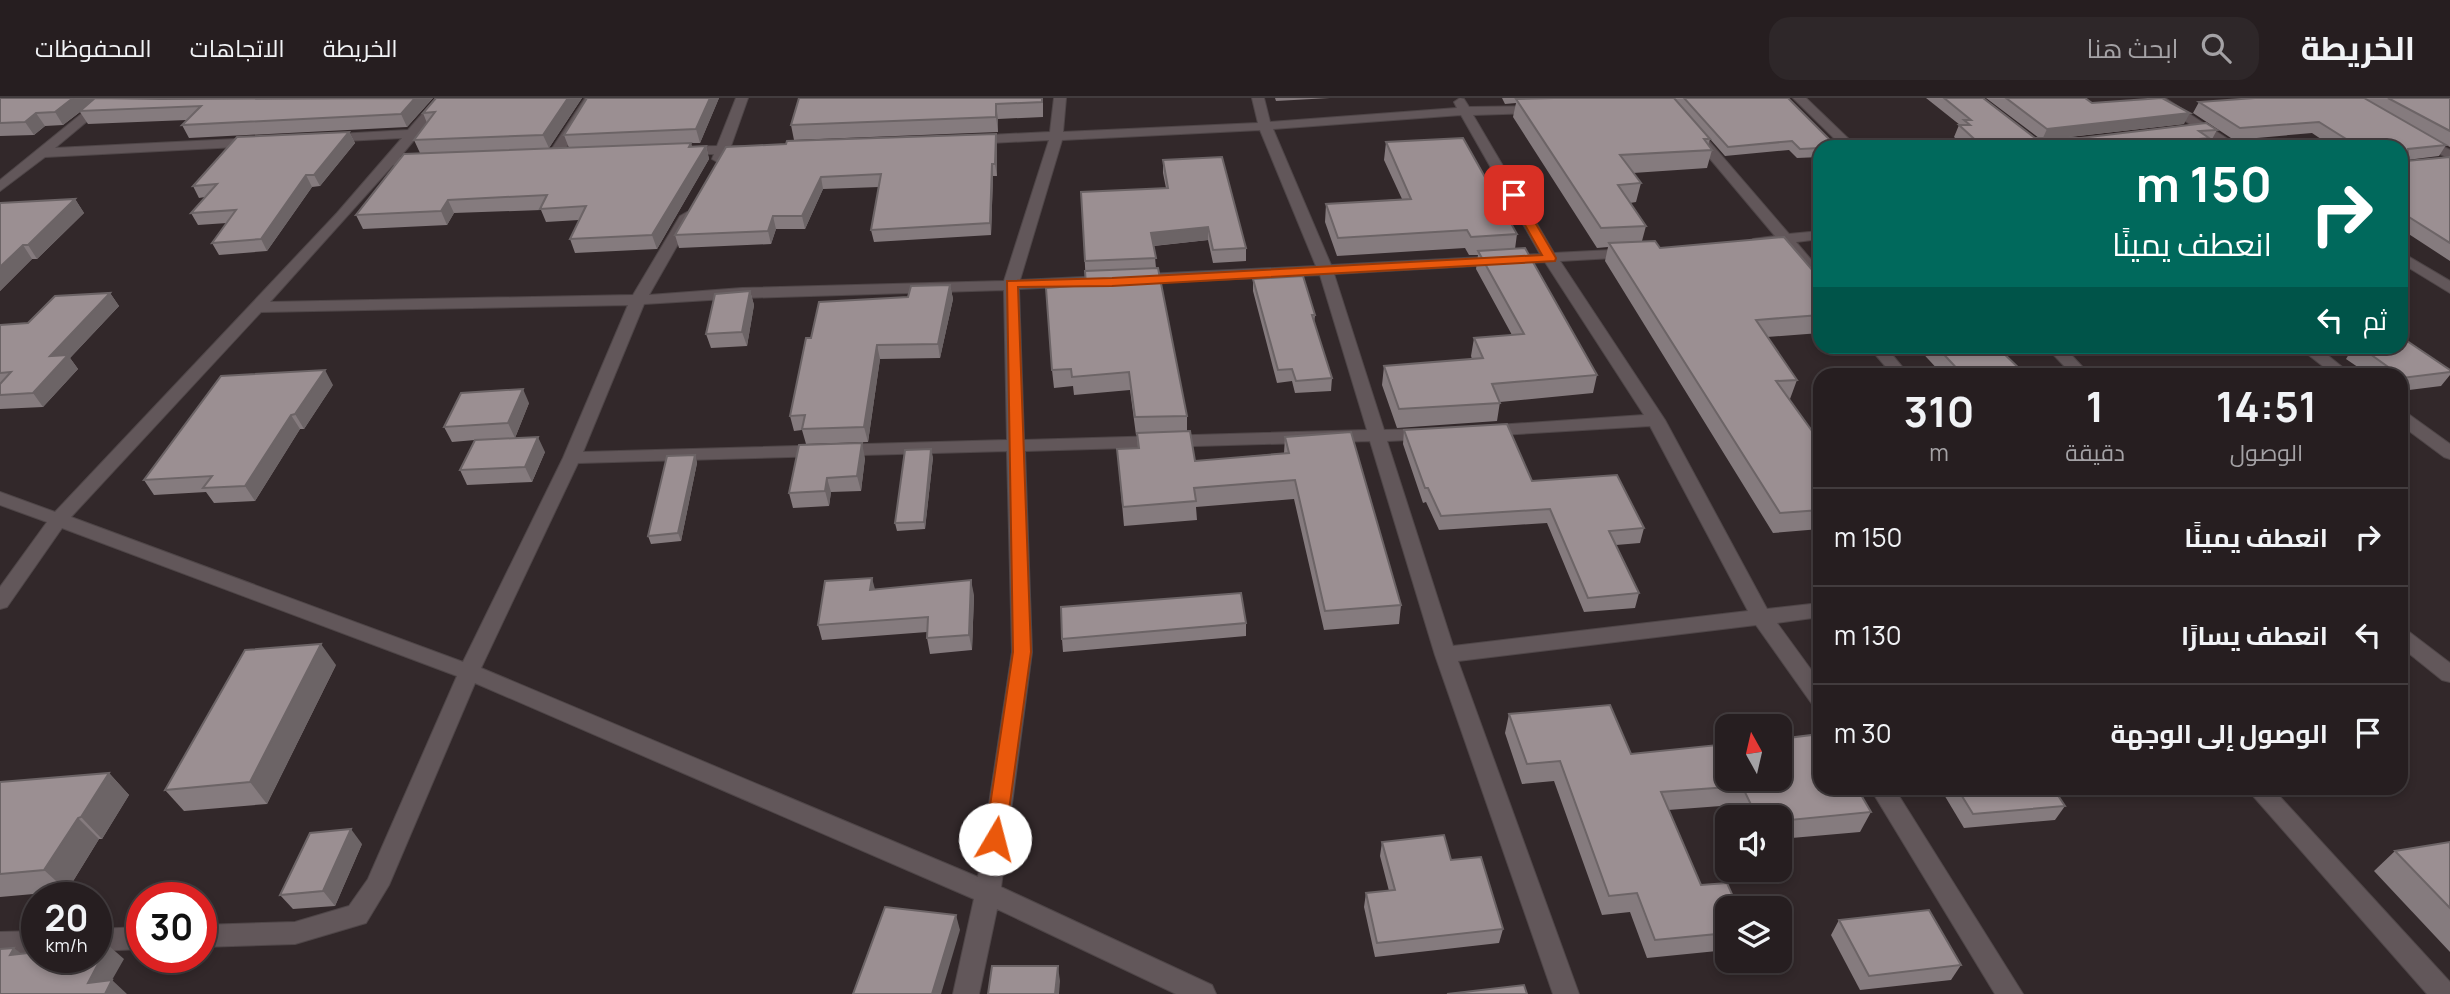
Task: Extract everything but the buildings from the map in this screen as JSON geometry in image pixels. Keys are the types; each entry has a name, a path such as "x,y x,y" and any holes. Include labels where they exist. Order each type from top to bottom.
{"street":[{"path":"0,187 109,98"},
{"path":"0,602 58,520 342,216 443,98"},
{"path":"554,156 591,98"},
{"path":"711,173 724,150 742,98"},
{"path":"965,994 988,893 1022,652 1012,284 1056,137 1060,98"},
{"path":"1258,98 1265,126 1326,271 1445,655 1566,994"},
{"path":"1799,98 1843,140"},
{"path":"2157,98 2222,140"},
{"path":"960,141 1265,126 1462,104 1548,109"},
{"path":"1462,104 1550,258 1656,420 1761,616 1813,688"},
{"path":"1665,104 1813,271"},
{"path":"2177,132 2204,128"},
{"path":"2404,130 2450,155"},
{"path":"316,139 412,134"},
{"path":"41,153 275,141"},
{"path":"672,152 766,148"},
{"path":"389,161 444,159"},
{"path":"217,935 295,933 357,915 377,885 469,672 572,458 638,300 698,196"},
{"path":"1746,243 1813,236"},
{"path":"256,307 638,300 742,293 1326,271 1643,252"},
{"path":"2408,261 2450,288"},
{"path":"1883,354 1895,368"},
{"path":"2061,354 2075,368"},
{"path":"2316,354 2335,368"},
{"path":"572,458 1378,437 1656,420"},
{"path":"2408,422 2450,453"},
{"path":"0,498 469,672 988,893 1203,994"},
{"path":"1445,655 1813,611"},
{"path":"2408,641 2450,674"},
{"path":"1886,795 2010,994"},
{"path":"2264,795 2444,994"},
{"path":"0,943 21,942"}],"route":[{"path":"995,839 1022,652 1012,284 1112,282 1550,258 1514,195"}]}
